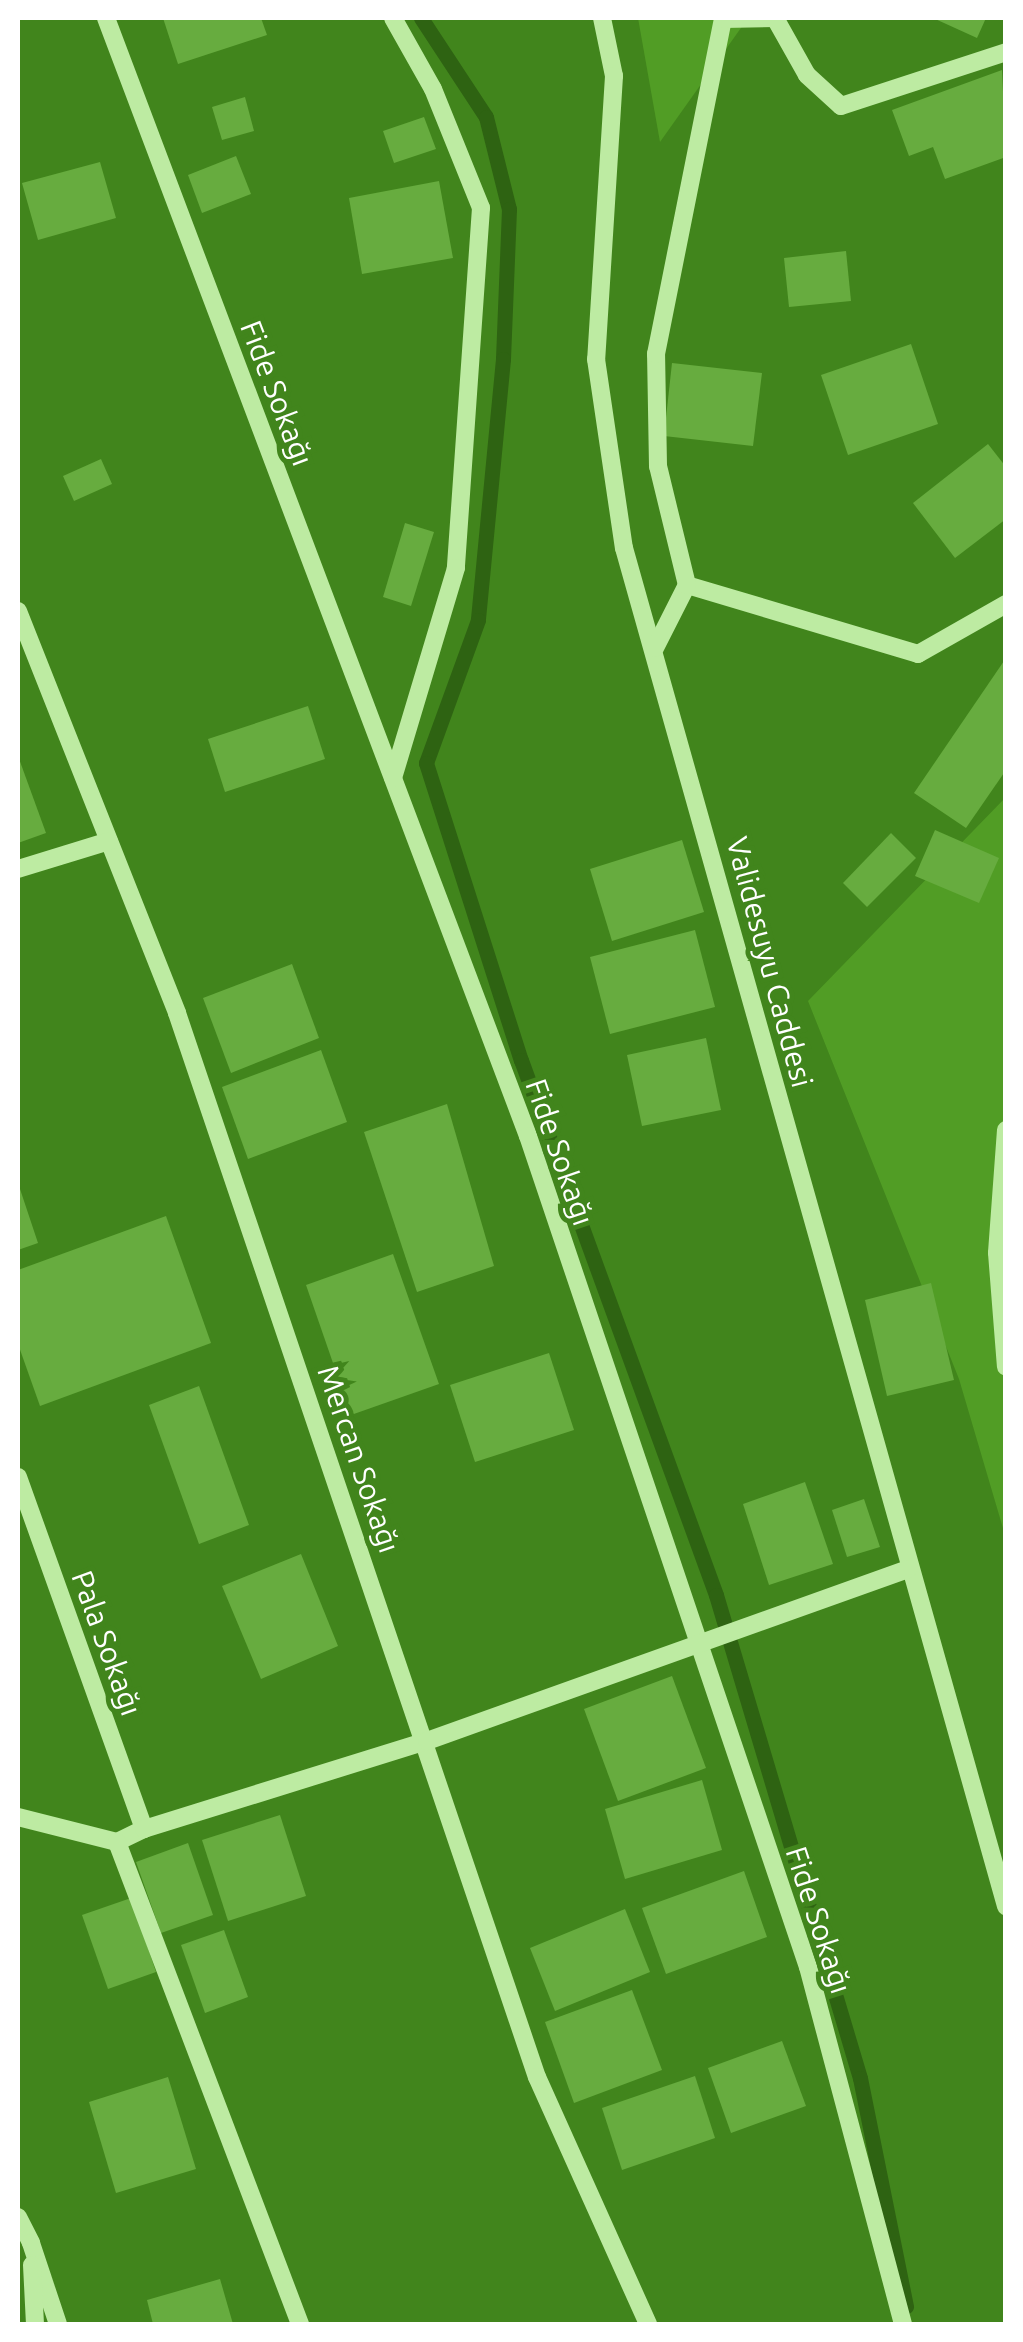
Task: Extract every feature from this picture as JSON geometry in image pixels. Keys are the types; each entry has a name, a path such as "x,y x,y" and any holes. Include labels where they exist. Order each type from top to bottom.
{"street":[{"name":"Fide Sokağı","path":"106,18 528,1136 808,1966 903,2324"},
{"path":"392,18 432,89 481,208 456,568 393,778"},
{"name":"Validesuyu Caddesi","path":"602,18 614,76 596,359 624,548 1006,1906"},
{"path":"655,648 687,586 658,466 656,354 722,19 775,18 807,75 840,106 1006,52"},
{"path":"687,586 918,654 1006,604"},
{"name":"Mercan Sokağı","path":"18,611 177,1013 427,1741 537,2077 648,2324"},
{"path":"18,868 109,841"},
{"path":"1006,1130 997,1253 1006,1366"},
{"name":"Pala Sokağı","path":"18,1477 144,1829"},
{"path":"18,1816 117,1842 144,1829 427,1741 742,1631 908,1568"},
{"path":"117,1842 300,2324"},
{"path":"18,2217 31,2243 58,2324"},
{"path":"31,2243 34,2324"}],"green space":[{"path":"638,18 748,18 660,142"},
{"path":"1005,798 1005,1535 959,1379 808,1001"}],"building":[{"path":"163,18 261,18 267,35 178,64"},
{"path":"933,18 986,18 977,38"},
{"path":"1002,70 1006,157 945,179 933,147 909,156 892,110"},
{"path":"245,97 254,131 222,140 212,107"},
{"path":"424,117 436,149 394,163 383,131"},
{"path":"236,156 251,194 202,213 188,175"},
{"path":"100,162 116,218 38,240 22,183"},
{"path":"439,181 453,258 362,274 349,198"},
{"path":"846,251 851,301 789,307 784,258"},
{"path":"911,344 938,424 848,455 821,375"},
{"path":"672,363 762,373 753,446 664,436"},
{"path":"988,444 1006,467 1006,519 955,558 913,503"},
{"path":"101,459 112,484 74,501 63,476"},
{"path":"405,523 434,532 411,606 383,597"},
{"path":"1006,658 1006,770 966,828 914,793"},
{"path":"308,706 325,759 225,792 208,739"},
{"path":"18,756 46,833 18,843"},
{"path":"935,830 999,858 979,903 915,876"},
{"path":"891,833 916,858 867,907 843,883"},
{"path":"682,840 704,912 612,941 590,869"},
{"path":"695,930 715,1007 610,1034 590,957"},
{"path":"292,964 319,1038 231,1073 203,998"},
{"path":"706,1038 721,1110 642,1126 627,1055"},
{"path":"321,1050 347,1122 248,1159 222,1087"},
{"path":"447,1104 494,1266 417,1292 364,1132"},
{"path":"18,1183 38,1243 18,1250"},
{"path":"166,1216 211,1343 40,1406 18,1344 18,1270"},
{"path":"393,1254 439,1384 351,1415 306,1285"},
{"path":"931,1283 954,1380 887,1396 865,1300"},
{"path":"549,1353 574,1430 475,1462 450,1385"},
{"path":"199,1386 249,1525 199,1544 149,1405"},
{"path":"805,1482 833,1564 769,1585 743,1504"},
{"path":"864,1499 880,1547 847,1557 832,1510"},
{"path":"301,1554 338,1646 261,1679 222,1586"},
{"path":"672,1676 706,1768 618,1801 584,1709"},
{"path":"702,1780 722,1850 625,1879 605,1809"},
{"path":"280,1815 306,1896 228,1921 202,1840"},
{"path":"188,1843 213,1915 161,1933 136,1862"},
{"path":"744,1871 767,1937 666,1974 642,1908"},
{"path":"131,1898 156,1972 108,1989 82,1915"},
{"path":"625,1909 650,1972 555,2011 530,1948"},
{"path":"224,1930 248,1997 205,2013 181,1945"},
{"path":"632,1990 662,2070 574,2103 545,2022"},
{"path":"782,2041 806,2106 731,2133 708,2068"},
{"path":"695,2076 715,2138 622,2170 602,2108"},
{"path":"168,2077 196,2169 116,2193 89,2102"},
{"path":"220,2279 233,2324 153,2324 147,2300"}],"waterway":[{"path":"421,18 486,117 509,209 503,359 478,620 426,763 521,1060 716,1595 860,2078 906,2306"}]}
